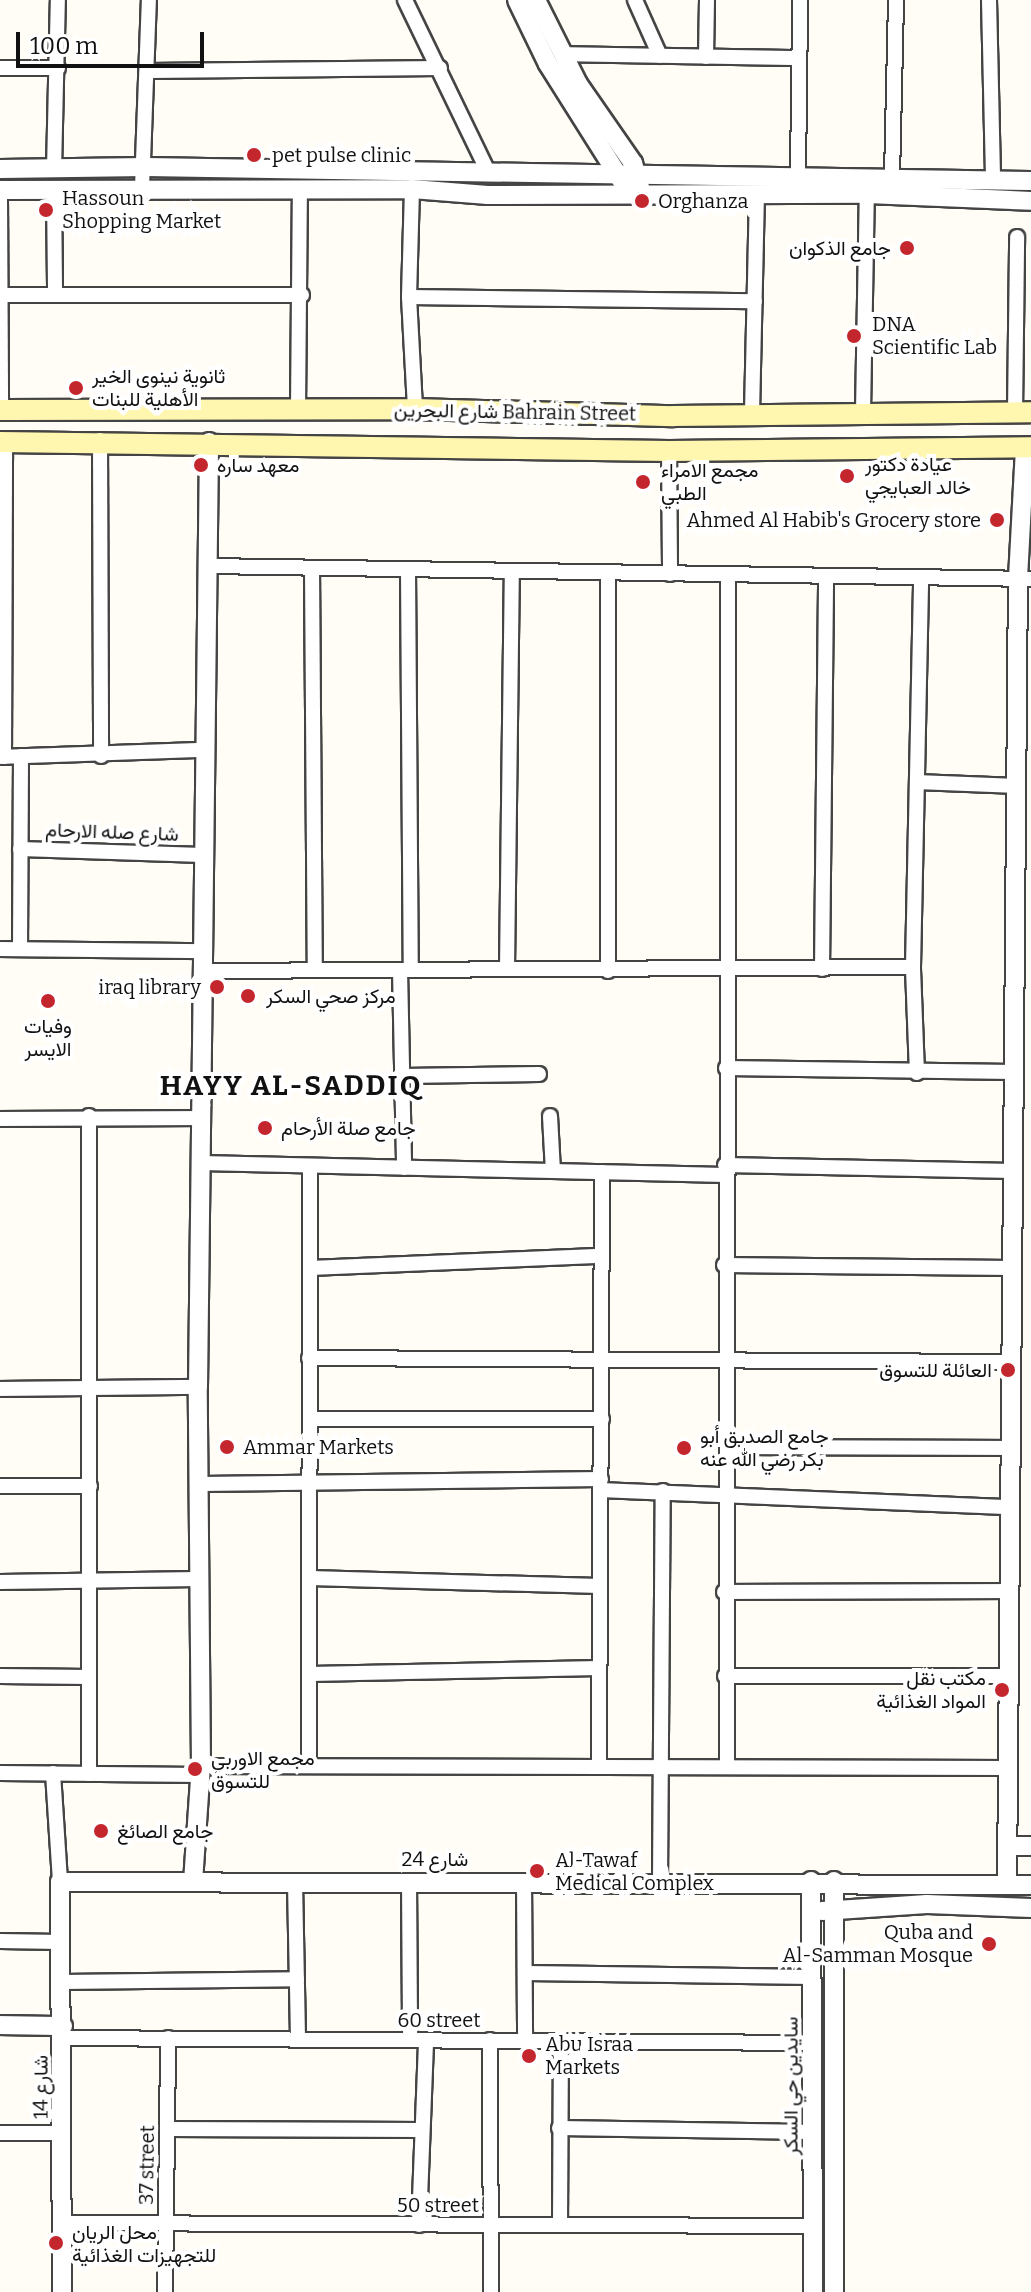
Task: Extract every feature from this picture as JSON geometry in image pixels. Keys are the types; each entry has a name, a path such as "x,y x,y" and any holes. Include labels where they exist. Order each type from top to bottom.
{"main road":[{"name":"شارع البحرين Bahrain Street","path":"0,410 415,409 578,414 1023,412"},
{"path":"578,414 579,449"},
{"name":"شارع البحرين Bahrain Street","path":"3,442 100,440 669,451 1028,447"}],"street":[{"path":"54,170 58,0"},
{"path":"142,188 146,167 149,0"},
{"path":"405,0 489,174"},
{"path":"517,0 548,64 631,186"},
{"path":"536,0 631,186"},
{"path":"635,0 660,56"},
{"path":"706,57 707,0"},
{"path":"798,174 800,0"},
{"path":"892,177 896,0"},
{"path":"989,0 993,179"},
{"path":"562,54 799,58"},
{"path":"0,68 58,68"},
{"path":"149,71 440,68"},
{"path":"0,169 146,167 489,174 757,194 867,194 993,179 1031,181"},
{"path":"219,189 220,168"},
{"path":"0,190 412,189 488,195 798,174 892,177 1031,201"},
{"path":"412,189 409,297 415,409"},
{"path":"298,409 302,295 300,190"},
{"path":"54,191 55,294"},
{"path":"752,413 757,194"},
{"path":"863,413 867,194"},
{"path":"0,198 0,410"},
{"path":"1017,237 1023,412"},
{"path":"1,295 302,295"},
{"path":"409,297 755,301"},
{"path":"100,440 101,756"},
{"path":"3,442 2,757 101,756 205,750"},
{"path":"193,1882 201,1770 198,1387 209,442"},
{"path":"1007,1885 1017,786 1028,447"},
{"path":"669,451 670,574"},
{"path":"207,566 1024,578"},
{"path":"312,568 315,968"},
{"path":"404,1168 408,570"},
{"path":"507,969 512,571"},
{"path":"608,573 608,971"},
{"path":"727,1767 724,1592 731,1447 724,1357 728,575"},
{"path":"822,969 826,577"},
{"path":"917,1073 913,967 921,578"},
{"path":"20,949 21,756"},
{"path":"917,782 1017,786"},
{"name":"شارع صله الارحام","path":"20,849 203,855"},
{"path":"0,949 203,951"},
{"path":"203,971 913,967"},
{"path":"726,1068 1014,1072"},
{"path":"403,1076 539,1074"},
{"path":"0,1119 89,1116 201,1118"},
{"path":"89,1116 89,1774"},
{"path":"550,1116 553,1171"},
{"path":"201,1163 602,1172 1013,1171"},
{"path":"309,1766 307,1486 310,1167"},
{"path":"599,1767 602,1419 598,1361 602,1172"},
{"path":"310,1268 602,1256"},
{"path":"724,1265 1012,1268"},
{"path":"309,1358 598,1361 724,1357 1012,1362"},
{"path":"0,1389 198,1387"},
{"path":"1011,1396 1031,1397"},
{"path":"310,1419 602,1419"},
{"path":"731,1447 1011,1448"},
{"path":"201,1484 601,1484 663,1491 1010,1507"},
{"path":"0,1486 90,1486"},
{"path":"660,1881 663,1491"},
{"path":"310,1578 600,1586"},
{"path":"0,1582 198,1579"},
{"path":"724,1592 1010,1591"},
{"path":"310,1674 599,1668"},
{"path":"0,1676 89,1677"},
{"path":"725,1676 1009,1676"},
{"path":"0,1773 89,1774 309,1766 1008,1768"},
{"path":"53,1773 60,1882"},
{"path":"1007,1846 1031,1846"},
{"path":"409,1881 410,2040"},
{"path":"524,1881 525,2041"},
{"name":"سايدين حي السكر","path":"811,1881 813,2292"},
{"path":"834,1881 834,2292"},
{"name":"شارع 24","path":"60,1882 834,1881 1031,1885"},
{"name":"شارع 14","path":"60,1882 62,2292"},
{"path":"295,1882 298,2039"},
{"path":"811,1911 927,1904 1031,1908"},
{"path":"0,1941 61,1942"},
{"path":"525,1973 812,1977"},
{"path":"62,1982 297,1979"},
{"path":"0,2025 63,2032"},
{"name":"60 street","path":"63,2032 168,2038 814,2043"},
{"name":"37 street","path":"165,2292 168,2038"},
{"path":"419,2225 426,2040"},
{"path":"490,2040 491,2292"},
{"path":"560,2225 561,2041"},
{"path":"559,2128 813,2132"},
{"path":"167,2129 422,2130"},
{"path":"0,2133 63,2133"},
{"name":"50 street","path":"63,2223 813,2226"}],"place":[{"name":"pet pulse clinic","path":"254,155"},
{"name":"Orghanza","path":"642,201"},
{"name":"Hassoun Shopping Market","path":"46,210"},
{"name":"جامع الذكوان","path":"907,248"},
{"name":"DNA Scientific Lab","path":"854,336"},
{"name":"ثانوية نينوى الخير الأهلية للبنات","path":"76,388"},
{"name":"معهد ساره","path":"201,465"},
{"name":"عيادة دكتور خالد العبايجي","path":"847,476"},
{"name":"مجمع الامراء الطبي","path":"643,482"},
{"name":"Ahmed Al Habib's Grocery store","path":"997,520"},
{"name":"iraq library","path":"217,987"},
{"name":"مركز صحي السكر","path":"248,996"},
{"name":"وفيات الايسر","path":"48,1001"},
{"name":"جامع صلة الأرحام","path":"265,1128"},
{"name":"العائلة للتسوق","path":"1008,1370"},
{"name":"Ammar Markets","path":"227,1447"},
{"name":"جامع الصديق أبو بكر رضي الله عنه","path":"684,1448"},
{"name":"مكتب نقل المواد الغذائية","path":"1002,1690"},
{"name":"مجمع الاوربي للتسوق","path":"195,1769"},
{"name":"جامع الصائغ","path":"101,1831"},
{"name":"Al-Tawaf Medical Complex","path":"537,1871"},
{"name":"Quba and Al-Samman Mosque","path":"989,1944"},
{"name":"Abu Israa Markets","path":"529,2056"},
{"name":"محل الريان للتجهيزات الغذائية","path":"56,2243"}],"district":[{"name":"HAYY AL-SADDIQ","path":"291,1086"}]}
